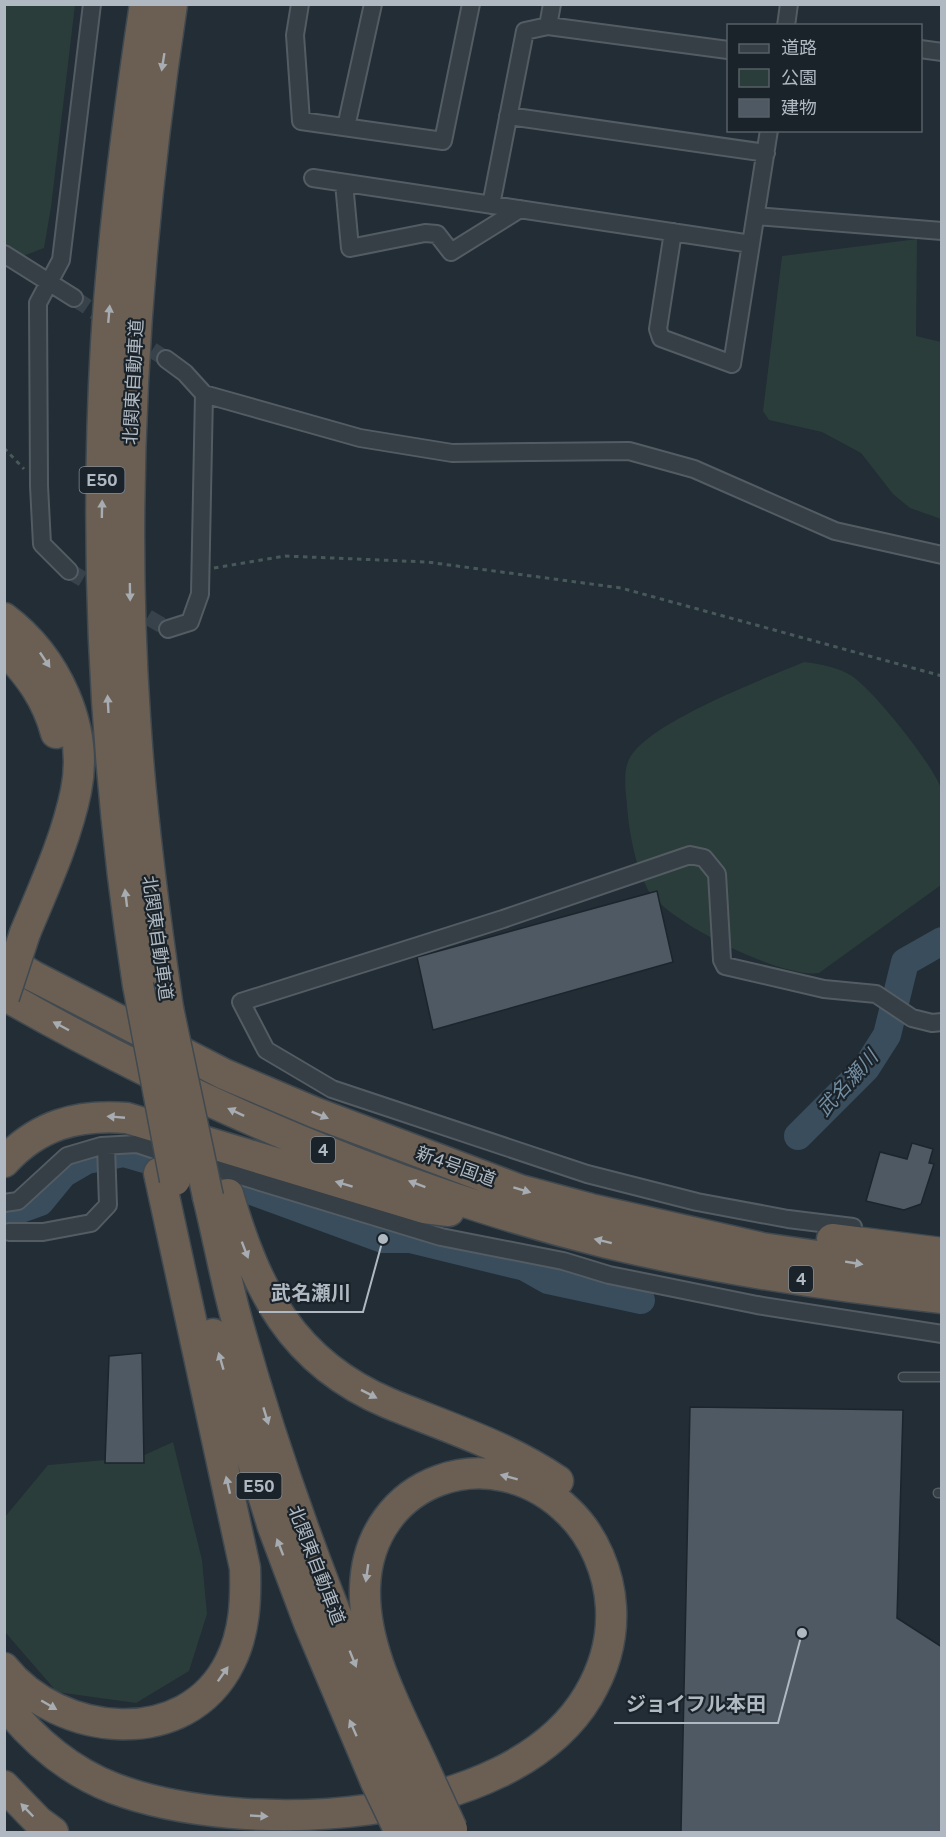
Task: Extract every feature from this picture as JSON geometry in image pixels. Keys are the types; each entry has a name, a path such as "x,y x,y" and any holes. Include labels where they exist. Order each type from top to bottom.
{"highway":[{"name":"北関東自動車道","path":"145,4 126,129 114,244 106,344 101,526 108,717 133,956 132,987 167,1177 273,1527 309,1623 402,1775"},
{"name":"北関東自動車道","path":"172,4 152,136 132,374 129,495 130,632 142,804 162,884 176,1010 218,1196 236,1316 301,1526 369,1699 402,1775 400,1833"},
{"path":"4,618 37,649 60,685 68,704 78,748 76,788 70,817 14,936"},
{"path":"4,996 14,936 54,811 60,762 51,717 43,698 32,679 7,653"},
{"name":"新4号国道","path":"4,958 224,1074 316,1113 520,1190 591,1209 762,1248 942,1274"},
{"name":"新4号国道","path":"4,996 98,1046 313,1147 451,1197 524,1220 660,1255 834,1284 942,1298"},
{"path":"4,1162 17,1148 52,1125 88,1117 127,1118 424,1208 524,1220"},
{"path":"4,1668 48,1705 71,1715 96,1723 121,1726 145,1724 167,1718 202,1697 229,1664 238,1644 246,1596 245,1568 167,1177"},
{"path":"218,1196 256,1276 291,1331 313,1355 359,1389 507,1450 561,1484 590,1512 608,1540 619,1564 626,1592 627,1638 615,1686 588,1729 572,1745 545,1767 491,1797 458,1808 389,1825 336,1833"},
{"path":"591,1209 942,1253"},
{"path":"660,1255 731,1280 886,1311 942,1318"},
{"path":"4,1703 41,1744 62,1761 110,1787 157,1802 221,1813 282,1817 373,1810 450,1791 499,1775 529,1757 557,1734 580,1708 598,1678 608,1650 612,1623 610,1593 603,1565 587,1536 570,1513 529,1483 477,1471 453,1474 425,1486 402,1505 383,1525 372,1547 364,1591 368,1623 402,1775 445,1831"},
{"path":"4,1732 44,1771 99,1802 164,1823 225,1833"},
{"path":"4,1785 38,1821 53,1833"}],"street":[{"path":"69,571 42,544 38,303 61,260 92,4"},
{"path":"300,4 295,35 302,121 442,141 471,4"},
{"path":"346,127 373,4"},
{"path":"548,26 552,4"},
{"path":"786,24 789,4"},
{"path":"490,205 525,31 548,26 727,50"},
{"path":"922,49 942,52"},
{"path":"508,116 766,153"},
{"path":"673,232 658,329 661,338 732,364 769,132"},
{"path":"313,178 751,244"},
{"path":"344,183 350,248 425,233 437,234 452,252 520,209"},
{"path":"756,216 942,231"},
{"path":"4,254 74,298"},
{"path":"166,359 185,373 204,394 360,438 452,453 629,451 694,469 835,531 942,555"},
{"path":"168,629 190,622 200,594 204,394"},
{"path":"942,1022 932,1023 912,1018 876,994 824,989 725,966 722,960 717,874 704,858 690,855 503,919 241,1002 266,1050 332,1089 447,1128 587,1174 697,1202 788,1219 942,1238"},
{"path":"435,1158 447,1128"},
{"path":"4,1203 18,1201 67,1156 106,1146 137,1144 441,1238 563,1261 609,1275 757,1305 942,1334"},
{"path":"9,1232 43,1232 91,1223 108,1205 106,1146"}],"lane":[{"path":"903,1377 942,1377"}],"path":[{"path":"201,570 285,556 427,562 621,588 942,676"}],"green space":[{"path":"5,5 75,5 44,248 5,263"},
{"path":"917,239 916,336 941,342 941,519 910,508 893,494 861,453 822,432 769,420 763,411 782,256"},
{"path":"804,662 841,670 852,676 874,696 901,728 935,776 941,788 943,806 941,885 819,973 780,967 754,958 701,932 659,903 643,881 636,860 629,827 625,786 629,759 646,740 687,714"},
{"path":"173,1442 202,1560 207,1614 189,1671 136,1703 57,1692 5,1632 4,1518 48,1465 140,1457"}],"building":[{"path":"657,891 673,962 433,1030 417,957"},
{"path":"912,1143 933,1149 929,1163 934,1164 921,1204 904,1210 866,1201 880,1152 907,1159"},
{"path":"142,1353 144,1463 105,1463 109,1356"},
{"path":"690,1407 903,1410 897,1618 942,1647 942,1832 681,1832"}],"waterway":[{"name":"武名瀬川","path":"798,1136 866,1068 887,1035 905,962 942,941"},
{"name":"武名瀬川","path":"4,1215 40,1202 63,1174 87,1160 124,1153 241,1187 383,1239 410,1239 525,1267 548,1280 641,1300"}],"tunnel":[{"path":"74,298 110,322"},
{"path":"132,337 166,359"},
{"path":"69,571 105,592"},
{"path":"127,605 168,629"}],"place":[{"name":"武名瀬川","path":"383,1239"},
{"name":"ジョイフル本田","path":"802,1633"}]}
